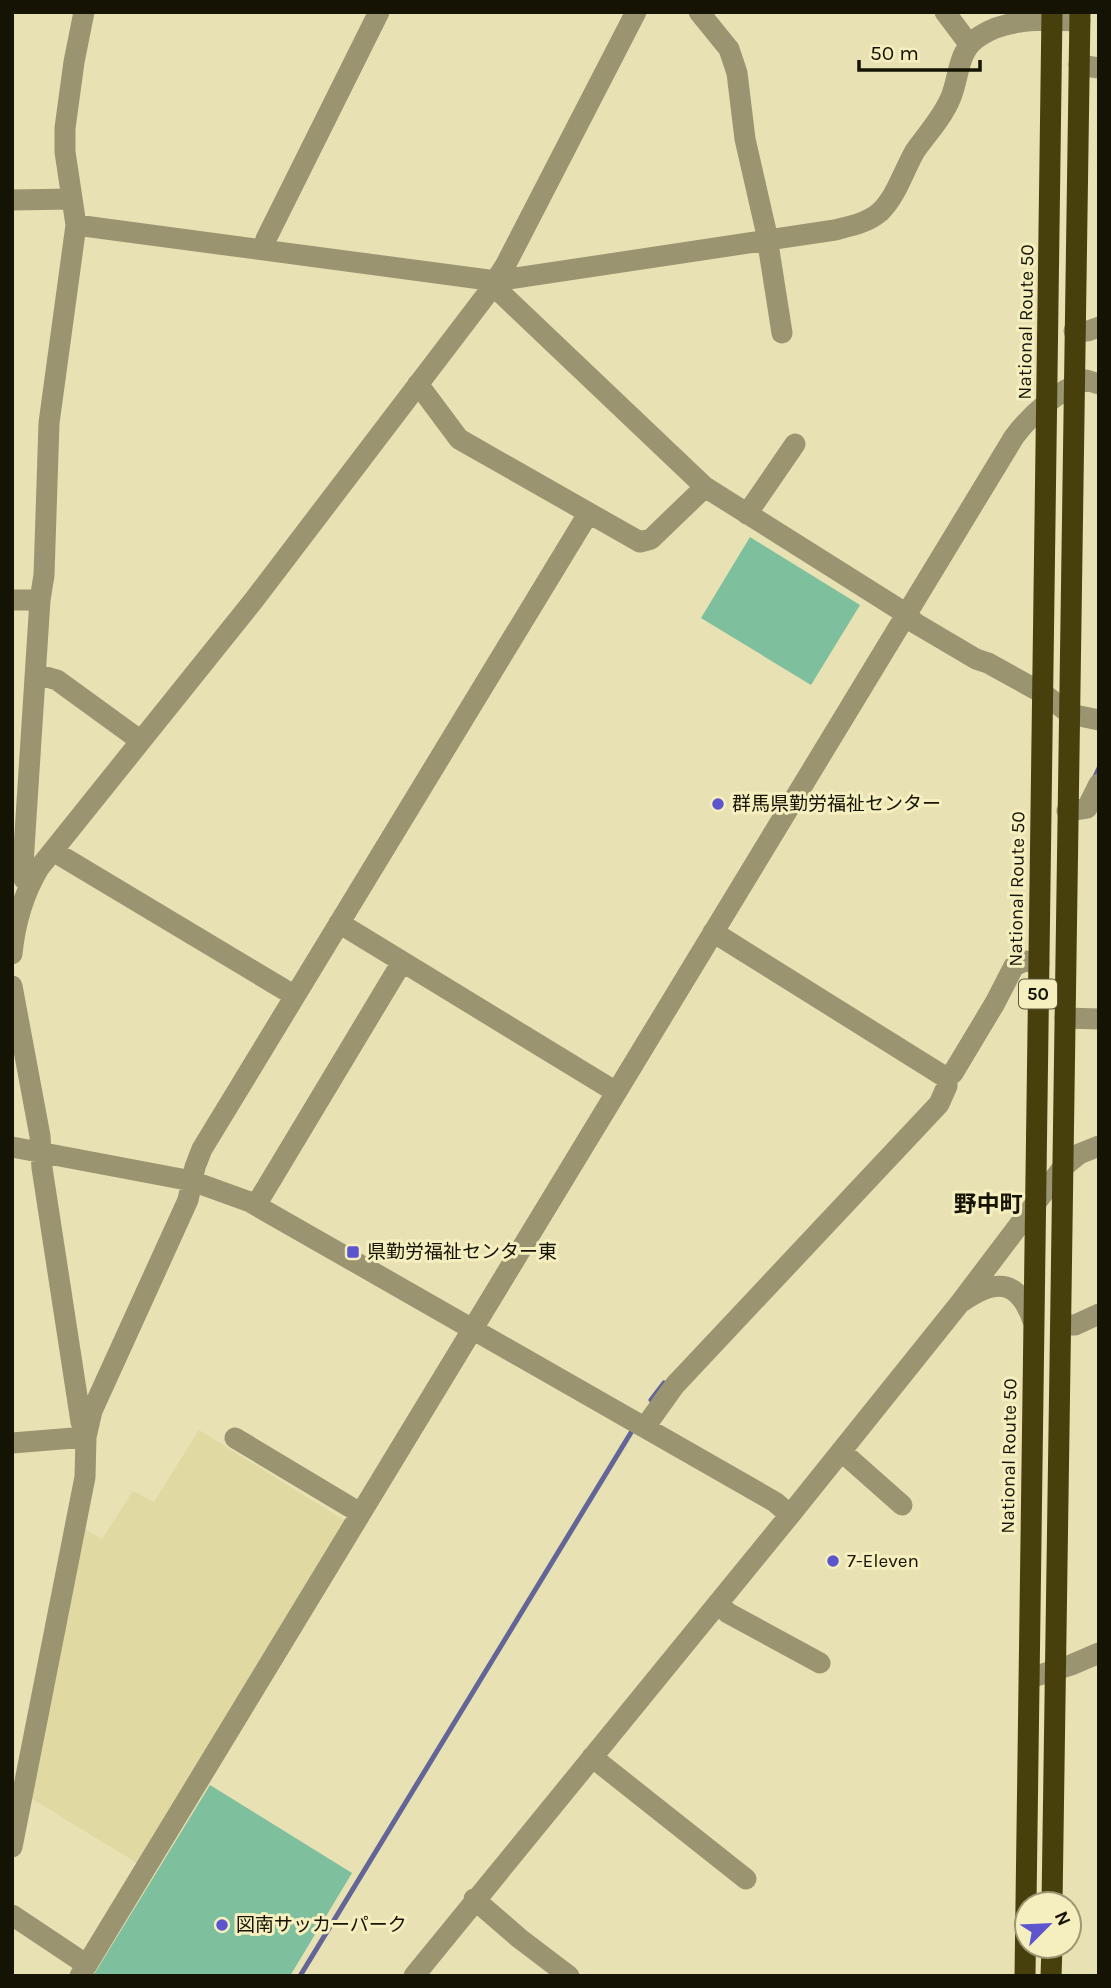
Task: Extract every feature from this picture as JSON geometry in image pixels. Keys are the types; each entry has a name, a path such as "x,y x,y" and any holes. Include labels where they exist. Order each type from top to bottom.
{"highway":[{"name":"National Route 50","path":"1025,1976 1052,16"},
{"name":"50","path":"1052,1890 1074,331 1089,66 1080,17"}],"street":[{"path":"30,883 24,879 23,864 49,423 76,225 65,152 65,128 84,12"},
{"path":"264,250 266,239 379,12"},
{"path":"12,954 15,921 30,883 53,851 254,600 496,281 636,12"},
{"path":"699,12 729,48 734,60 745,139 782,333"},
{"path":"945,12 970,44"},
{"path":"76,225 496,281 835,230 858,224 882,210 916,150 947,106 960,60 970,44 992,29 1052,16 1080,17"},
{"path":"12,200 72,199"},
{"path":"496,281 503,295 705,487 905,613 915,623 976,659 1044,694 1070,714 1099,720"},
{"path":"1074,331 1088,331 1099,327"},
{"path":"12,1915 84,1970 1014,437 1030,417 1074,385 1086,380 1099,384"},
{"path":"418,384 459,439 634,539 647,542 705,487"},
{"path":"747,514 795,444"},
{"path":"12,1847 85,1477 87,1432 92,1411 188,1200 202,1149 588,514"},
{"path":"12,600 41,593"},
{"path":"36,674 57,680 141,741"},
{"path":"1068,811 1087,808 1099,784"},
{"path":"53,851 295,996"},
{"path":"339,923 616,1092"},
{"path":"713,932 947,1077"},
{"path":"256,1205 402,962"},
{"path":"947,1077 953,1073 995,1003 1010,971 1018,962 1039,963"},
{"path":"12,986 40,1136 74,1384 81,1422 87,1432"},
{"path":"1065,1018 1099,1019"},
{"path":"645,1427 675,1385 939,1104 947,1086 947,1077"},
{"path":"414,1976 790,1515 960,1303 1063,1167 1079,1154 1099,1146"},
{"path":"12,1147 192,1181 256,1205 775,1502 790,1515"},
{"path":"960,1303 991,1287 1010,1288 1020,1294 1033,1321"},
{"path":"1061,1325 1075,1325 1099,1314"},
{"path":"12,1443 87,1432"},
{"path":"235,1438 359,1513"},
{"path":"841,1451 902,1505"},
{"path":"718,1603 728,1614 820,1663"},
{"path":"1030,1678 1056,1671 1099,1653"},
{"path":"592,1756 746,1879"},
{"path":"474,1900 569,1976"}],"shaded area":[{"path":"199,1430 344,1520 137,1863 29,1797 82,1528 102,1539 133,1491 154,1502"}],"green space":[{"path":"750,537 860,605 811,685 701,618"},
{"name":"図南サッカーパーク","path":"210,1785 352,1873 290,1976 93,1976"}],"waterway":[{"path":"1093,781 1099,768"},
{"path":"651,1400 664,1383"},
{"path":"300,1976 635,1426"}],"place":[{"name":"群馬県勤労福祉センター","path":"718,804"},
{"name":"県勤労福祉センター東","path":"353,1252"},
{"name":"7-Eleven","path":"833,1561"},
{"name":"図南サッカーパーク","path":"222,1925"}],"district":[{"name":"野中町","path":"988,1204"}]}
